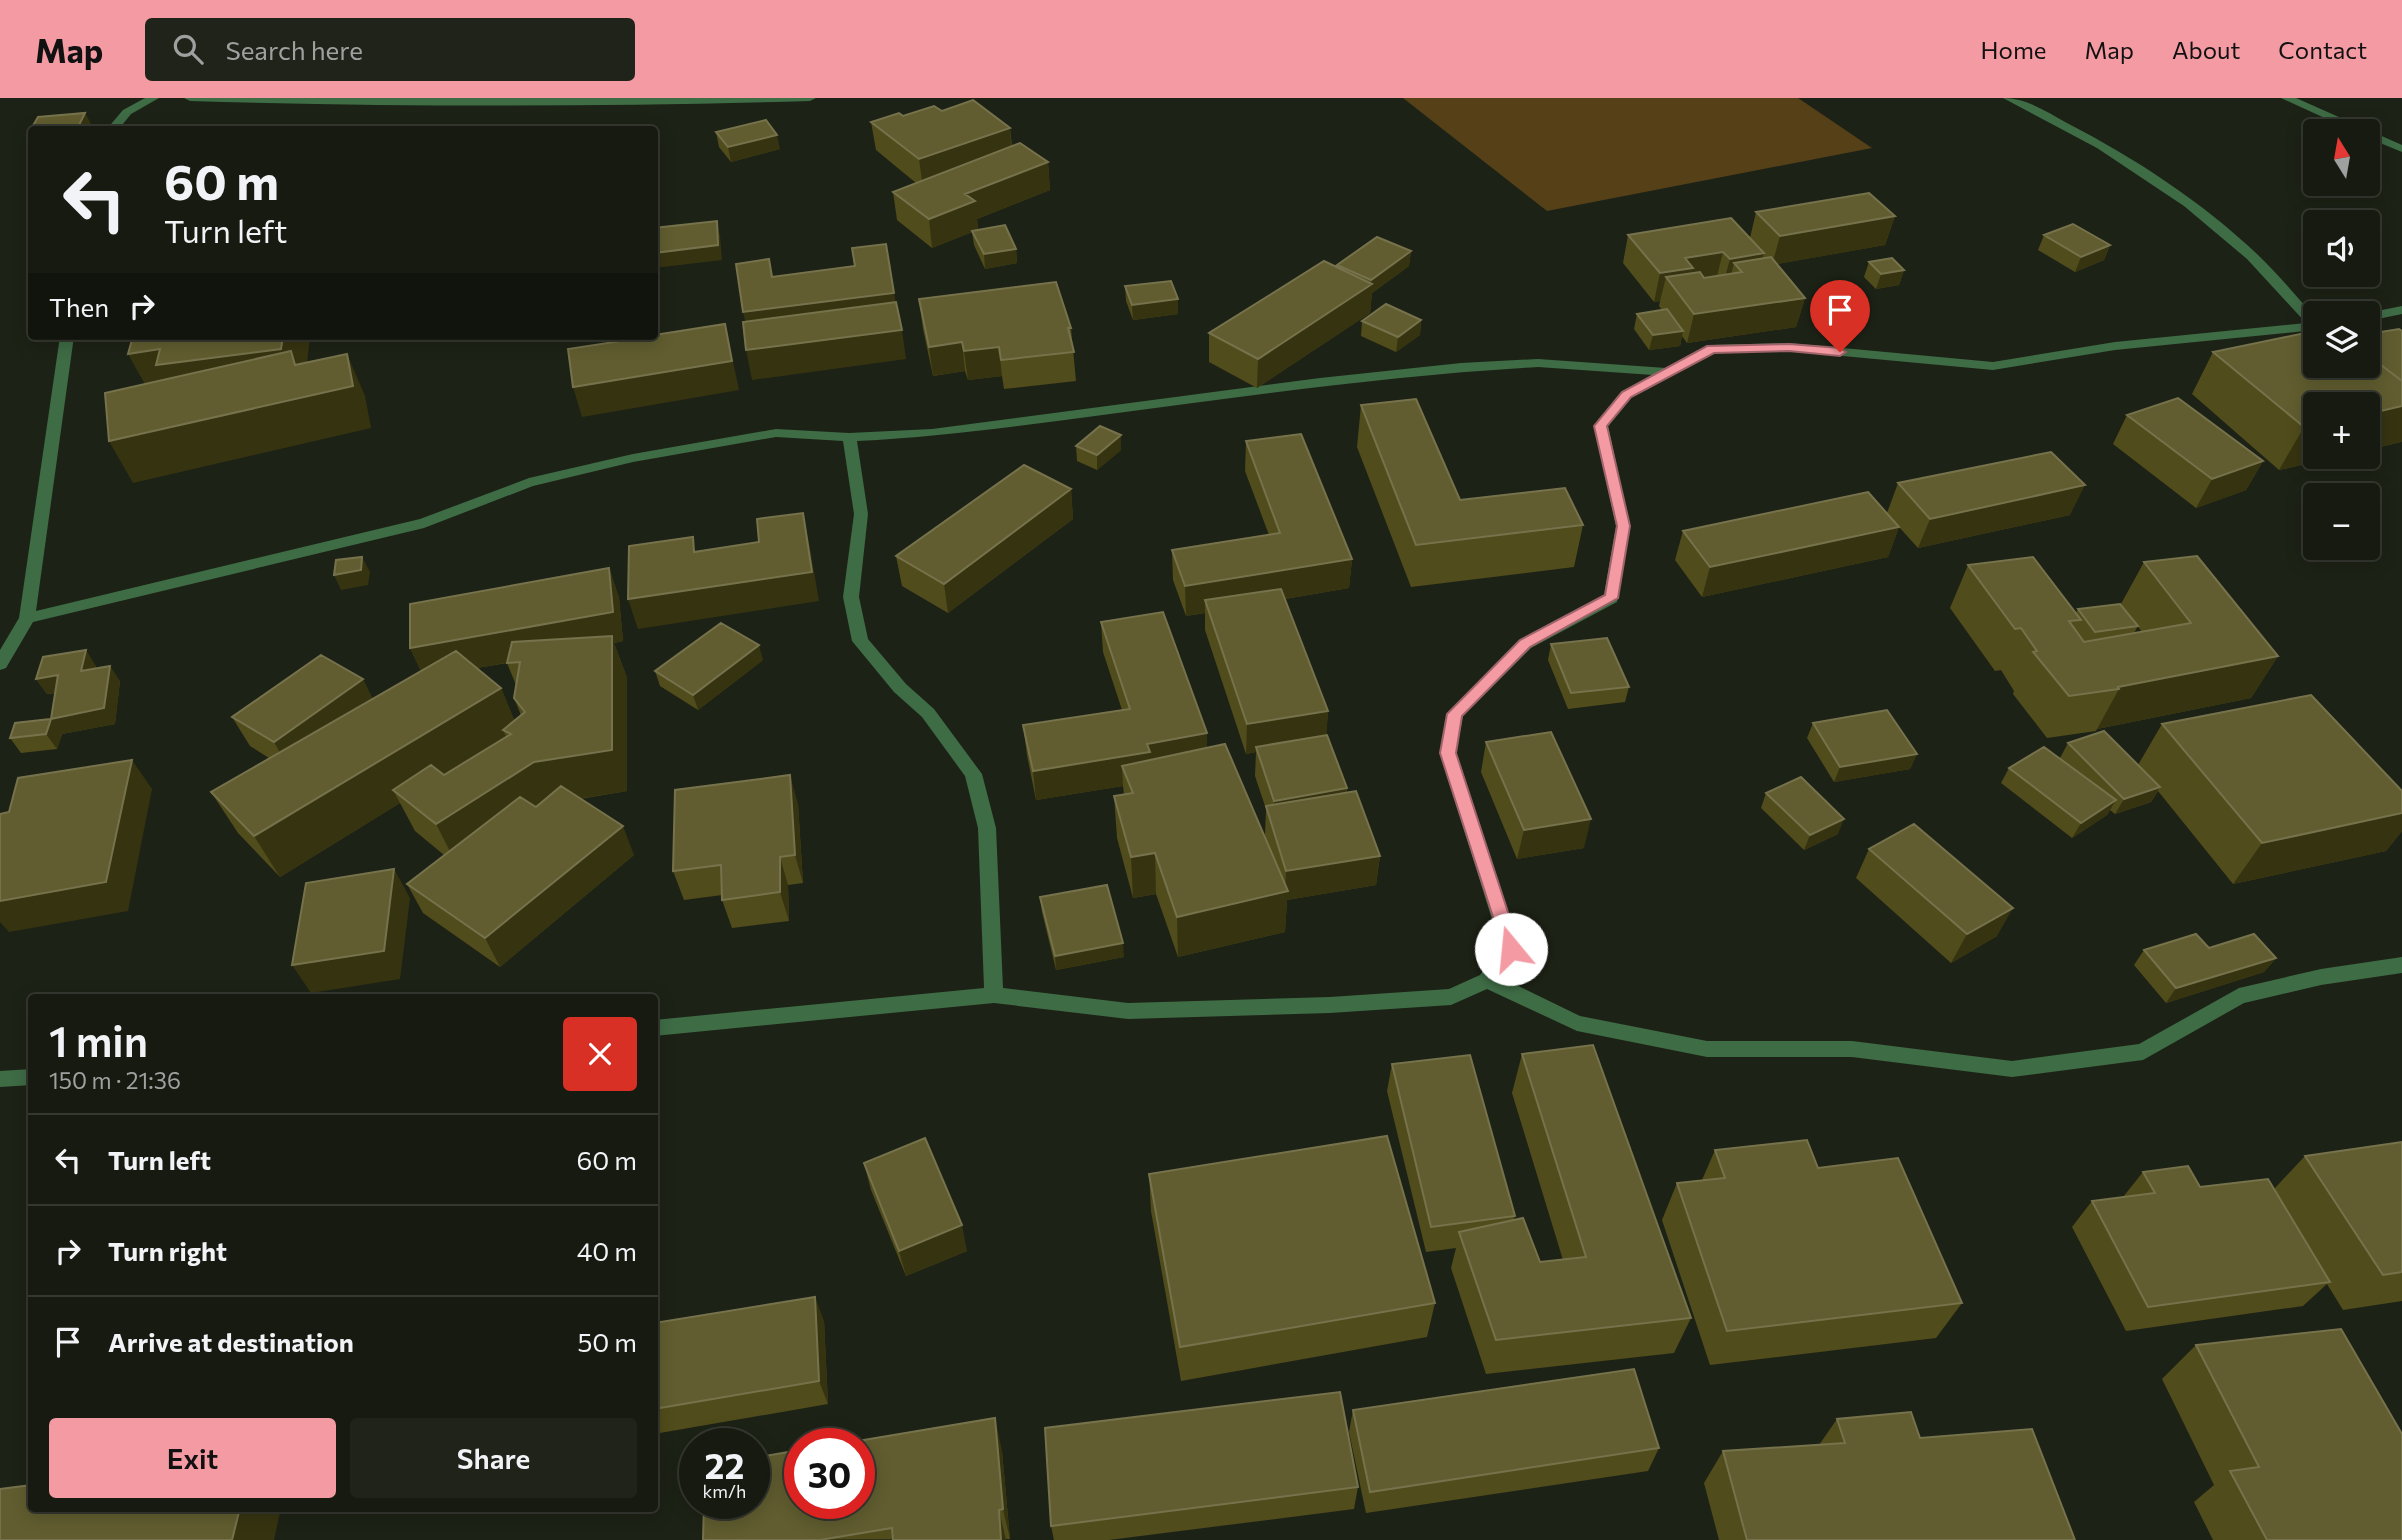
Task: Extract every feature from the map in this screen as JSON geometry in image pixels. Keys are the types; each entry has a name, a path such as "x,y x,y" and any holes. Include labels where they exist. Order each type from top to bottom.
{"street":[{"path":"115,126 127,112 153,98"},
{"path":"190,98 355,104 627,104 810,98"},
{"path":"2009,98 2060,121 2157,181 2244,248 2303,312"},
{"path":"2287,98 2335,119"},
{"path":"2380,139 2402,149"},
{"path":"2380,315 2402,310"},
{"path":"658,1028 995,995 1128,1011 1317,1005 1451,997 1487,980 1511,949 1448,753 1455,714 1525,644 1611,598 1623,526 1601,426 1626,395 1711,349 1789,347 1993,366 2115,346 2303,326"},
{"path":"0,664 27,618 66,340"},
{"path":"27,618 424,523 529,483 633,458 776,433 849,437 932,433 1320,382 1461,367 1538,363 1667,372"},
{"path":"849,437 861,514 851,597 860,641 900,688 929,713 973,775 987,828 995,995"},
{"path":"1487,980 1577,1023 1707,1049 1853,1049 2011,1069 2143,1052 2239,996 2321,977 2402,965"},
{"path":"0,1079 28,1077"}],"shaded area":[{"path":"1403,98 1798,98 1872,148 1547,211"}],"building":[{"path":"973,100 1010,128 919,159 871,122 934,106 942,111"},
{"path":"85,113 78,126 33,126 38,117"},
{"path":"766,120 777,135 728,147 716,132"},
{"path":"1020,143 1048,162 965,194 975,201 929,219 893,192"},
{"path":"1869,193 1895,216 1780,236 1756,212"},
{"path":"1731,218 1764,253 1730,259 1723,252 1685,258 1693,268 1660,273 1628,235"},
{"path":"717,221 718,245 658,252 658,228"},
{"path":"2073,224 2110,245 2081,257 2044,235"},
{"path":"1005,225 1016,249 984,254 972,231"},
{"path":"1377,237 1411,251 1371,280 1337,265"},
{"path":"886,244 894,293 743,312 736,264 769,259 772,277 855,266 852,248"},
{"path":"1771,257 1805,298 1694,314 1666,277 1700,272 1704,278 1742,272 1734,263"},
{"path":"1892,258 1904,270 1881,274 1869,262"},
{"path":"1324,261 1372,284 1258,359 1209,333"},
{"path":"1171,281 1178,299 1132,305 1125,286"},
{"path":"1056,282 1071,328 1068,328 1074,352 1001,360 999,347 964,351 962,342 929,347 919,299"},
{"path":"896,302 902,330 746,350 743,322"},
{"path":"1386,304 1421,320 1398,337 1362,321"},
{"path":"1667,309 1683,331 1653,335 1637,314"},
{"path":"725,324 732,361 573,387 568,349 628,340 658,340 658,334"},
{"path":"2399,329 2402,331 2402,381 2380,364 2380,332"},
{"path":"2303,333 2303,378 2380,378 2380,364 2402,381 2402,406 2380,411 2380,392 2303,392 2303,426 2213,352"},
{"path":"132,340 282,340 281,349 156,365 160,349 128,354"},
{"path":"291,351 295,365 347,354 353,386 109,441 105,393"},
{"path":"2178,398 2263,461 2212,479 2127,415"},
{"path":"1416,399 1460,500 1565,488 1583,525 1416,545 1361,405"},
{"path":"1100,426 1121,435 1097,455 1076,446"},
{"path":"1301,434 1352,559 1185,586 1172,550 1280,533 1246,441"},
{"path":"2051,452 2085,485 1930,519 1898,483"},
{"path":"1024,465 1071,489 944,584 896,556"},
{"path":"1868,492 1899,527 1710,567 1683,531"},
{"path":"803,513 812,572 628,599 629,546 693,537 694,552 759,542 757,519"},
{"path":"2197,556 2278,656 2118,687 2119,689 2069,696 2033,652 2037,651 2021,628 2015,629 1968,565 2033,557 2081,620 2069,621 2084,642 2191,623 2144,562"},
{"path":"362,557 361,570 334,575 336,560"},
{"path":"609,568 613,612 410,648 410,604"},
{"path":"1281,589 1328,711 1247,724 1205,600"},
{"path":"2120,604 2138,626 2095,632 2078,609"},
{"path":"1163,612 1207,733 1147,744 1150,752 1033,771 1023,725 1130,709 1101,622"},
{"path":"721,623 759,645 693,695 655,671"},
{"path":"612,636 612,750 534,762 436,824 393,790 431,765 444,775 511,734 503,730 525,712 514,698 520,662 507,663 512,642"},
{"path":"1607,638 1629,687 1571,693 1551,644"},
{"path":"86,650 81,671 110,666 104,708 51,719 58,675 36,679 43,657"},
{"path":"456,651 501,688 254,836 211,792"},
{"path":"321,655 363,679 274,742 232,717"},
{"path":"2311,695 2402,791 2402,813 2262,843 2162,724"},
{"path":"1887,710 1917,754 1840,767 1813,723"},
{"path":"51,719 46,734 10,738 15,723"},
{"path":"2104,731 2160,787 2124,799 2068,743"},
{"path":"1551,732 1591,819 1524,830 1486,742"},
{"path":"1327,735 1347,788 1274,801 1256,747"},
{"path":"1225,744 1288,891 1177,917 1155,853 1131,857 1114,796 1133,793 1122,766"},
{"path":"2044,747 2116,800 2081,823 2009,768"},
{"path":"132,760 106,882 0,901 0,814 9,812 18,778"},
{"path":"790,775 795,855 780,857 780,892 722,900 721,865 673,871 675,790"},
{"path":"1801,777 1844,819 1810,835 1766,793"},
{"path":"561,786 623,826 485,938 407,884 520,797 536,807"},
{"path":"1356,791 1380,856 1286,871 1266,806"},
{"path":"1914,824 2013,908 1967,934 1869,849"},
{"path":"394,869 384,951 292,965 306,883"},
{"path":"1107,885 1123,943 1055,956 1040,897"},
{"path":"2196,934 2209,948 2254,934 2276,958 2176,988 2144,950"},
{"path":"1593,1045 1691,1318 1496,1340 1459,1232 1523,1218 1540,1262 1586,1257 1522,1054"},
{"path":"1470,1055 1515,1216 1431,1227 1392,1064"},
{"path":"1387,1136 1435,1303 1180,1347 1149,1174"},
{"path":"925,1138 962,1225 899,1251 864,1163"},
{"path":"1807,1140 1818,1168 1898,1158 1962,1303 1727,1331 1677,1183 1725,1178 1715,1150"},
{"path":"2402,1142 2402,1272 2383,1275 2305,1156"},
{"path":"2188,1166 2200,1187 2268,1179 2330,1282 2148,1307 2092,1201 2155,1193 2143,1172"},
{"path":"815,1297 819,1381 658,1408 658,1322"},
{"path":"2341,1329 2402,1434 2402,1540 2267,1540 2230,1471 2259,1467 2196,1345"},
{"path":"1634,1369 1659,1448 1370,1492 1353,1410"},
{"path":"1340,1392 1358,1487 1051,1526 1045,1428"},
{"path":"1911,1412 1920,1438 2032,1429 2075,1540 1747,1540 1723,1451 1845,1443 1837,1419"},
{"path":"995,1418 1003,1509 999,1510 1001,1540 893,1540 892,1528 820,1540 703,1540 704,1519 770,1519 770,1455 784,1453 784,1519 875,1519 875,1438"},
{"path":"28,1486 28,1512 239,1512 232,1540 0,1540 0,1489"}],"route":[{"path":"1511,949 1448,753 1455,714 1525,644 1611,598 1623,526 1601,426 1626,395 1711,349 1789,347 1840,352"}]}
